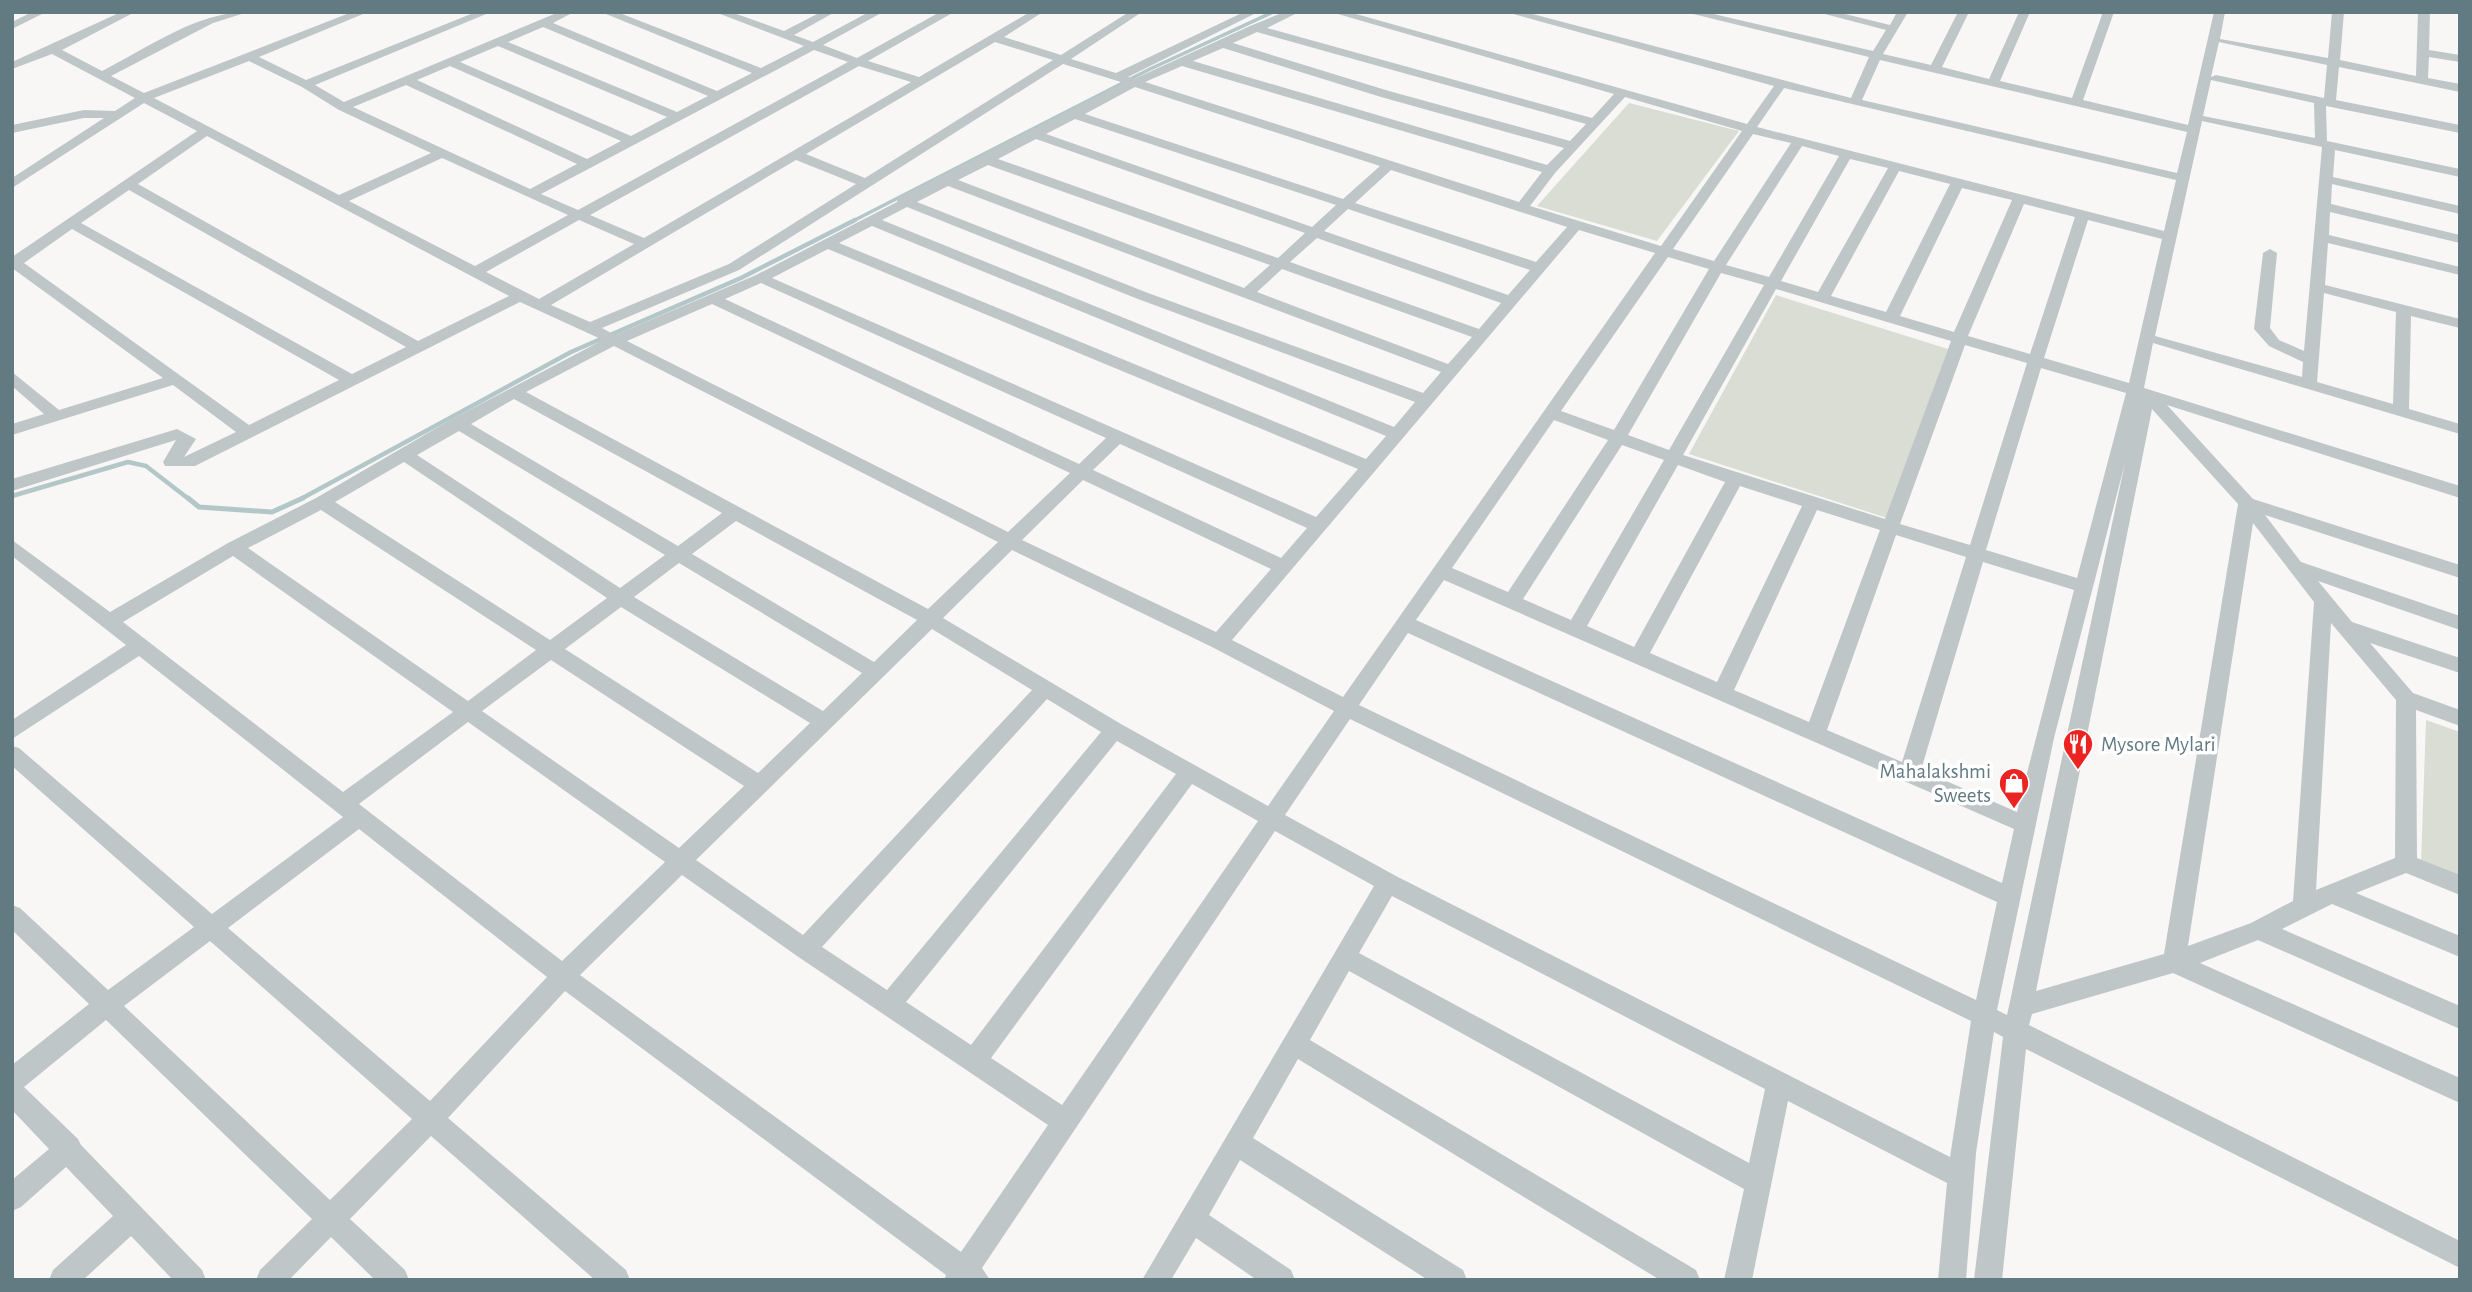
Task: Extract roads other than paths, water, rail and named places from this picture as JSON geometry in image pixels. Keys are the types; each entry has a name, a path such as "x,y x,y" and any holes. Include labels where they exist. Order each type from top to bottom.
{"street":[{"path":"12,26 41,12"},
{"path":"16,60 124,12"},
{"path":"16,60 54,50 130,12"},
{"path":"196,27 205,12"},
{"path":"102,76 196,27 243,12"},
{"path":"12,184 143,98 363,12"},
{"path":"306,84 486,12"},
{"path":"343,107 569,12"},
{"path":"606,12 762,73"},
{"path":"720,12 858,62 921,81"},
{"path":"747,22 768,12"},
{"path":"784,36 830,12"},
{"path":"530,194 878,12"},
{"path":"475,272 949,12"},
{"path":"540,304 1038,12"},
{"path":"590,328 734,267 1137,12"},
{"path":"1221,12 1240,18"},
{"path":"1118,77 1253,12"},
{"path":"110,621 234,547 322,502 514,392 615,341 761,278 984,159 1179,61 1294,12"},
{"path":"1336,12 1798,142 2170,237"},
{"path":"1511,12 1781,85 2183,178"},
{"path":"1690,12 2076,103 2325,145 2460,173"},
{"path":"1822,12 1894,29"},
{"path":"1855,103 1875,57 1903,12"},
{"path":"1934,71 1964,12"},
{"path":"1993,84 2025,12"},
{"path":"2076,103 2109,12"},
{"path":"1952,1280 1960,1176 1984,1016 2045,738 2085,587 2141,392 2159,340 2220,12"},
{"path":"1988,1280 2019,1019 2170,237 2183,178 2216,79 2230,12"},
{"path":"2309,384 2326,179 2325,102 2333,64 2338,12"},
{"path":"2422,81 2424,12"},
{"path":"543,23 718,96"},
{"path":"1254,28 1594,122"},
{"path":"995,38 1716,269 1823,297 2033,362 2141,392 2460,492"},
{"path":"2224,41 2460,88"},
{"path":"499,42 677,117"},
{"path":"1220,43 1385,94 1572,146"},
{"path":"54,50 204,132 520,296 590,328 1346,708 1984,1016 2019,1019 2460,1255"},
{"path":"2423,52 2460,59"},
{"path":"248,56 306,84 343,107 530,194 644,243"},
{"path":"1179,61 1550,170"},
{"path":"450,62 631,141"},
{"path":"2216,79 2460,129"},
{"path":"406,80 587,164"},
{"path":"12,546 353,809 563,976 966,1277 1064,1121 1271,817 1781,85"},
{"path":"1521,208 1550,170 1622,93"},
{"path":"12,129 84,114 118,115"},
{"path":"1073,114 1344,206 1539,268"},
{"path":"204,132 13,263 247,432"},
{"path":"1034,134 1511,301"},
{"path":"1511,602 1617,439 1716,269 1798,142"},
{"path":"338,201 442,153"},
{"path":"794,154 866,183"},
{"path":"1575,630 1846,154"},
{"path":"984,159 1482,335"},
{"path":"1247,293 1388,166"},
{"path":"1823,297 1895,167"},
{"path":"2326,179 2460,210"},
{"path":"945,180 1453,371"},
{"path":"1891,318 1958,182"},
{"path":"127,183 419,348"},
{"path":"1815,734 1959,339 2020,197"},
{"path":"904,201 1143,296 1428,401"},
{"path":"2324,206 2460,239"},
{"path":"1909,774 1978,554 2033,362 2083,214"},
{"path":"870,220 1399,435"},
{"path":"71,223 352,381"},
{"path":"1219,642 1371,468 1576,225"},
{"path":"2321,237 2460,271"},
{"path":"827,243 1371,468"},
{"path":"2270,253 2262,330 2274,343 2311,359"},
{"path":"761,278 1319,526"},
{"path":"2317,287 2460,324"},
{"path":"12,485 177,434 188,439 171,462 189,462 520,296"},
{"path":"713,299 1284,567"},
{"path":"2401,412 2403,310"},
{"path":"2159,340 2460,429"},
{"path":"12,377 56,416"},
{"path":"12,430 175,379"},
{"path":"514,392 930,620 1114,730 1388,883 1960,1176"},
{"path":"2141,392 2247,502 2294,566 2406,698 2460,718"},
{"path":"1552,415 1735,479 2085,587"},
{"path":"458,423 874,671"},
{"path":"270,1280 432,1117 563,976 1118,436"},
{"path":"404,454 621,598 824,721"},
{"path":"1638,657 1735,479"},
{"path":"322,502 554,649 758,784"},
{"path":"2247,502 2460,572"},
{"path":"2174,962 2247,502"},
{"path":"1722,693 1812,503"},
{"path":"12,1082 107,1005 212,927 467,712 734,513"},
{"path":"234,547 805,949 1064,1121"},
{"path":"2294,566 2460,623"},
{"path":"1441,571 2026,825"},
{"path":"2304,907 2323,601"},
{"path":"1404,624 2010,897"},
{"path":"2345,626 2460,666"},
{"path":"12,731 141,645"},
{"path":"805,949 1046,688"},
{"path":"2406,698 2406,863"},
{"path":"889,1005 1114,730"},
{"path":"12,754 616,1280"},
{"path":"974,1061 1190,771"},
{"path":"2019,1019 2259,930 2331,893 2406,863 2460,885"},
{"path":"1156,1280 1388,883"},
{"path":"2331,893 2460,947"},
{"path":"12,915 333,1218 395,1280"},
{"path":"2259,930 2460,1018"},
{"path":"1346,958 1758,1182"},
{"path":"2174,962 2460,1091"},
{"path":"1295,1044 1686,1280"},
{"path":"1738,1280 1779,1083"},
{"path":"12,1092 192,1280"},
{"path":"1237,1143 1453,1280"},
{"path":"12,1198 69,1149"},
{"path":"63,1280 132,1216"},
{"path":"1192,1219 1282,1280"}],"waterway":[{"path":"851,222 1150,69 1273,12"},
{"path":"301,499 571,352 741,278 855,220"},
{"path":"12,496 128,462 146,466 190,500"},
{"path":"188,498 199,507 272,512 301,499"}],"place":[{"name":"Mysore Mylari","path":"2078,771"},
{"name":"Mahalakshmi Sweets","path":"2014,810"}]}
